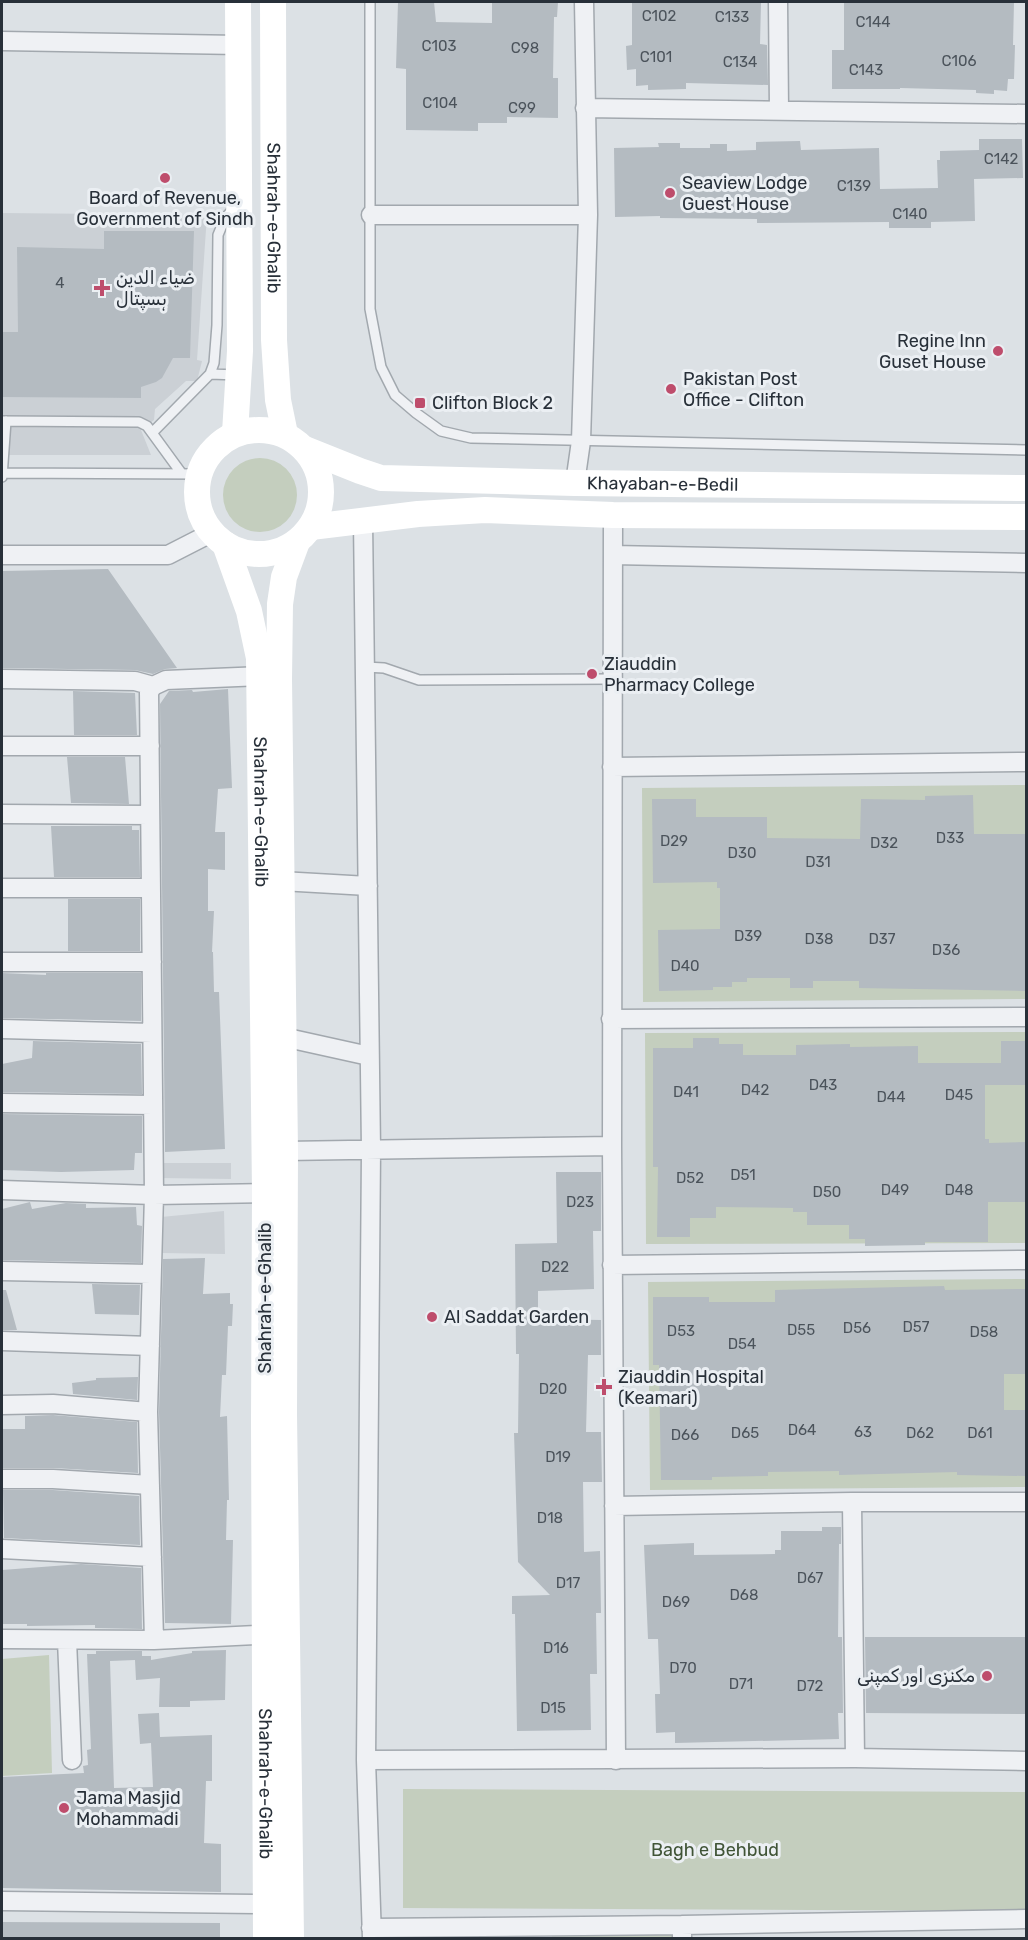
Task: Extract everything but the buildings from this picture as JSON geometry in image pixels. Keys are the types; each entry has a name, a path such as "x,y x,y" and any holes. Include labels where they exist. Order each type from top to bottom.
{"main road":[{"name":"Shahrah-e-Ghalib","path":"235,433 238,375 238,2"},
{"name":"Shahrah-e-Ghalib","path":"273,2 274,340 277,390 295,442"},
{"path":"260,429 295,442 319,473 321,501 284,577 266,671 249,611 218,538 202,519 197,503 197,482 191,474 217,445 235,433 260,429"},
{"name":"Khayaban-e-Bedil","path":"295,442 381,478 575,483 1026,488"},
{"name":"Khayaban-e-Bedil","path":"304,534 363,521 418,514 485,510 613,514 1026,517"},
{"path":"218,538 248,554 274,553 304,534"},
{"name":"Shahrah-e-Ghalib","path":"266,671 281,881 285,1151 275,1193"},
{"name":"Shahrah-e-Ghalib","path":"266,671 275,1193 284,1414 266,1938"},
{"name":"Shahrah-e-Ghalib","path":"276,1634 291,1938"}],"street":[{"path":"575,483 580,441 588,214 584,2"},
{"path":"778,2 779,110"},
{"path":"2,41 238,45"},
{"path":"585,108 1026,114"},
{"path":"371,215 588,214"},
{"path":"613,514 611,1018 616,1760"},
{"path":"363,521 371,1150 366,1761 372,1933 862,1930 1026,1919"},
{"path":"2,555 168,555 218,538"},
{"path":"613,555 1026,563"},
{"path":"154,1640 148,1412 154,1195 149,692 166,680 266,671"},
{"path":"2,679 135,681 153,687"},
{"path":"2,746 150,746"},
{"path":"612,766 1026,762"},
{"path":"2,814 150,815"},
{"path":"281,881 368,886"},
{"path":"2,888 151,888"},
{"path":"2,962 152,962"},
{"path":"611,1018 1026,1017"},
{"path":"2,1029 152,1033"},
{"path":"283,1037 369,1056"},
{"path":"2,1102 153,1105"},
{"path":"285,1151 612,1146"},
{"path":"2,1190 154,1195 275,1193"},
{"path":"612,1265 1026,1260"},
{"path":"2,1271 151,1274"},
{"path":"2,1341 150,1346"},
{"path":"2,1405 53,1404 148,1412"},
{"path":"2,1479 53,1479 150,1485"},
{"path":"852,1502 855,1758"},
{"path":"614,1506 1026,1502"},
{"path":"2,1549 152,1557"},
{"path":"2,1639 154,1640 276,1634"},
{"path":"67,1640 72,1760"},
{"path":"366,1761 855,1758 1026,1761"},
{"path":"2,1901 266,1904"}],"lane":[{"path":"370,2 370,309 381,367 395,395 441,431 471,438 1026,450"},
{"path":"152,433 210,374 214,363 217,325 218,235 225,218 239,202"},
{"path":"210,374 238,375"},
{"path":"2,479 4,421 136,421 147,426 191,474"},
{"path":"2,474 191,474"},
{"path":"365,667 384,668 419,680 612,679"}],"shaded area":[{"name":"ضیاء الدین ہسپتال","path":"2,213 207,215 197,360 202,361 197,381 186,381 155,409 154,420 141,430 151,455 2,455"},
{"path":"159,1163 231,1163 231,1179 160,1178"},
{"path":"224,1211 225,1254 161,1253 161,1217"}],"green space":[{"path":"260,458 274,461 286,469 294,481 297,495 294,509 286,521 274,529 260,532 246,529 234,521 226,509 223,495 226,481 234,469 246,461"},
{"path":"1026,785 1026,999 643,1002 642,788"},
{"path":"1026,1032 1026,1243 646,1244 645,1033"},
{"path":"1026,1279 1026,1487 650,1490 648,1282"},
{"path":"49,1655 52,1773 2,1776 2,1659"},
{"name":"Bagh e Behbud","path":"403,1789 1026,1792 1026,1911 403,1908"},
{"path":"552,1935 674,1935 674,1938 552,1938"}],"place":[{"name":"Board of Revenue, Government of Sindh","path":"165,178"},
{"name":"Seaview Lodge Guest House","path":"670,193"},
{"name":"ضیاء الدین ہسپتال","path":"102,288"},
{"name":"Regine Inn Guset House","path":"998,351"},
{"name":"Pakistan Post Office - Clifton","path":"671,389"},
{"name":"Clifton Block 2","path":"420,403"},
{"name":"Ziauddin Pharmacy College","path":"592,674"},
{"name":"Al Saddat Garden","path":"432,1317"},
{"name":"Ziauddin Hospital (Keamari)","path":"604,1387"},
{"name":"مکنزی اور کمپنی","path":"987,1676"},
{"name":"Jama Masjid Mohammadi","path":"64,1808"}]}
